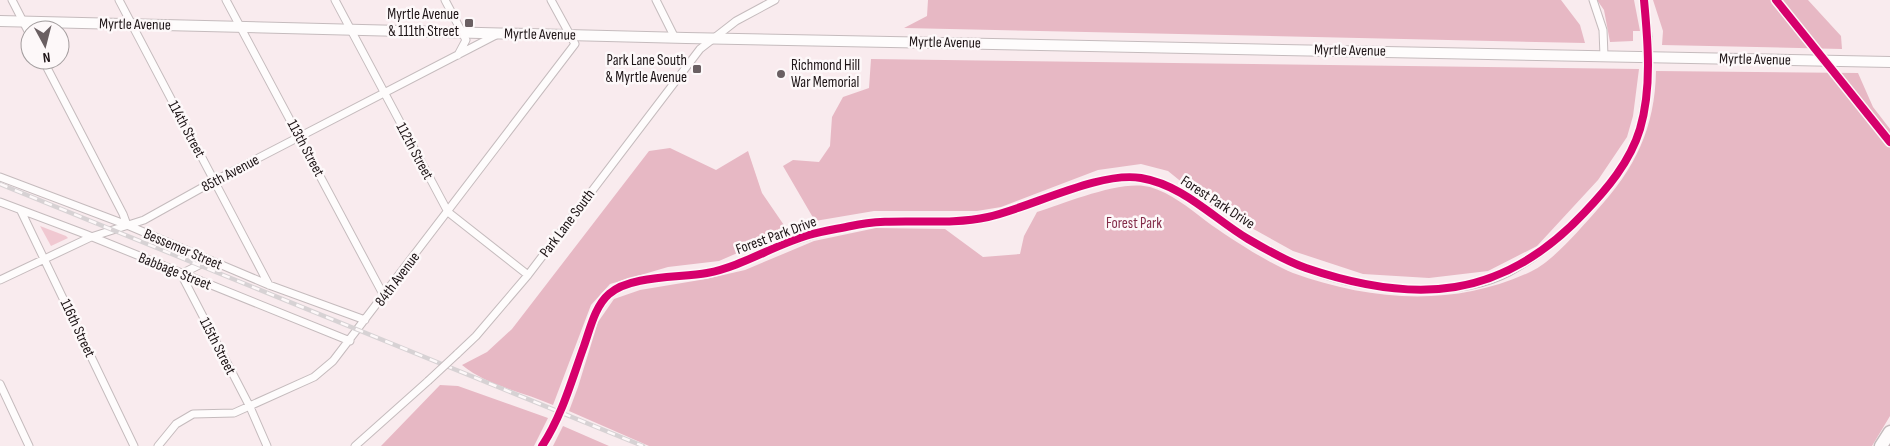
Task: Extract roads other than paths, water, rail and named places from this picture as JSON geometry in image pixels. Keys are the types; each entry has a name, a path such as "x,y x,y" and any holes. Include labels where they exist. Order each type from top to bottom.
{"highway":[{"path":"1881,446 1890,432"}],"main road":[{"name":"Myrtle Avenue","path":"0,21 20,21"},
{"name":"Myrtle Avenue","path":"70,22 350,28 463,33 675,38 1890,62"}],"street":[{"path":"12,0 22,20"},
{"name":"114th Street","path":"119,0 269,285"},
{"name":"113th Street","path":"226,0 384,296"},
{"name":"112th Street","path":"335,0 448,212 528,275"},
{"path":"445,0 466,40 456,57"},
{"path":"551,0 569,34"},
{"path":"656,0 675,38"},
{"name":"Park Lane South","path":"354,446 476,336 528,275 700,49 736,21 766,2 775,0"},
{"path":"1593,0 1603,30 1604,56"},
{"name":"Forest Park Drive","path":"542,446 549,436 569,389 594,317 609,294 634,283 721,270 809,234 857,224 949,223 984,218 1020,209 1078,187 1116,178 1141,178 1170,187 1196,202 1247,238 1302,267 1352,282 1387,288 1454,288 1484,282 1507,273 1565,234 1603,193 1625,163 1640,129 1648,80 1648,36 1644,0"},
{"name":"85th Avenue","path":"0,280 91,237 144,220 214,181 456,57 498,33"},
{"name":"84th Avenue","path":"158,446 176,424 193,414 234,414 314,377 333,362 576,44 569,34"},
{"path":"48,70 127,225"},
{"name":"Bessemer Street","path":"0,177 127,225 269,285 366,320"},
{"name":"Babbage Street","path":"0,202 350,342"},
{"name":"116th Street","path":"21,211 134,446"},
{"path":"181,274 209,260"},
{"name":"115th Street","path":"181,274 250,407 267,446"},
{"path":"0,384 29,446"}],"railway":[{"path":"0,184 643,446"}],"place":[{"name":"Myrtle Avenue & 111th Street","path":"469,23"},
{"name":"Park Lane South & Myrtle Avenue","path":"697,69"},
{"name":"Richmond Hill War Memorial","path":"781,74"}],"park label":[{"name":"Forest Park","path":"1134,223"}]}
